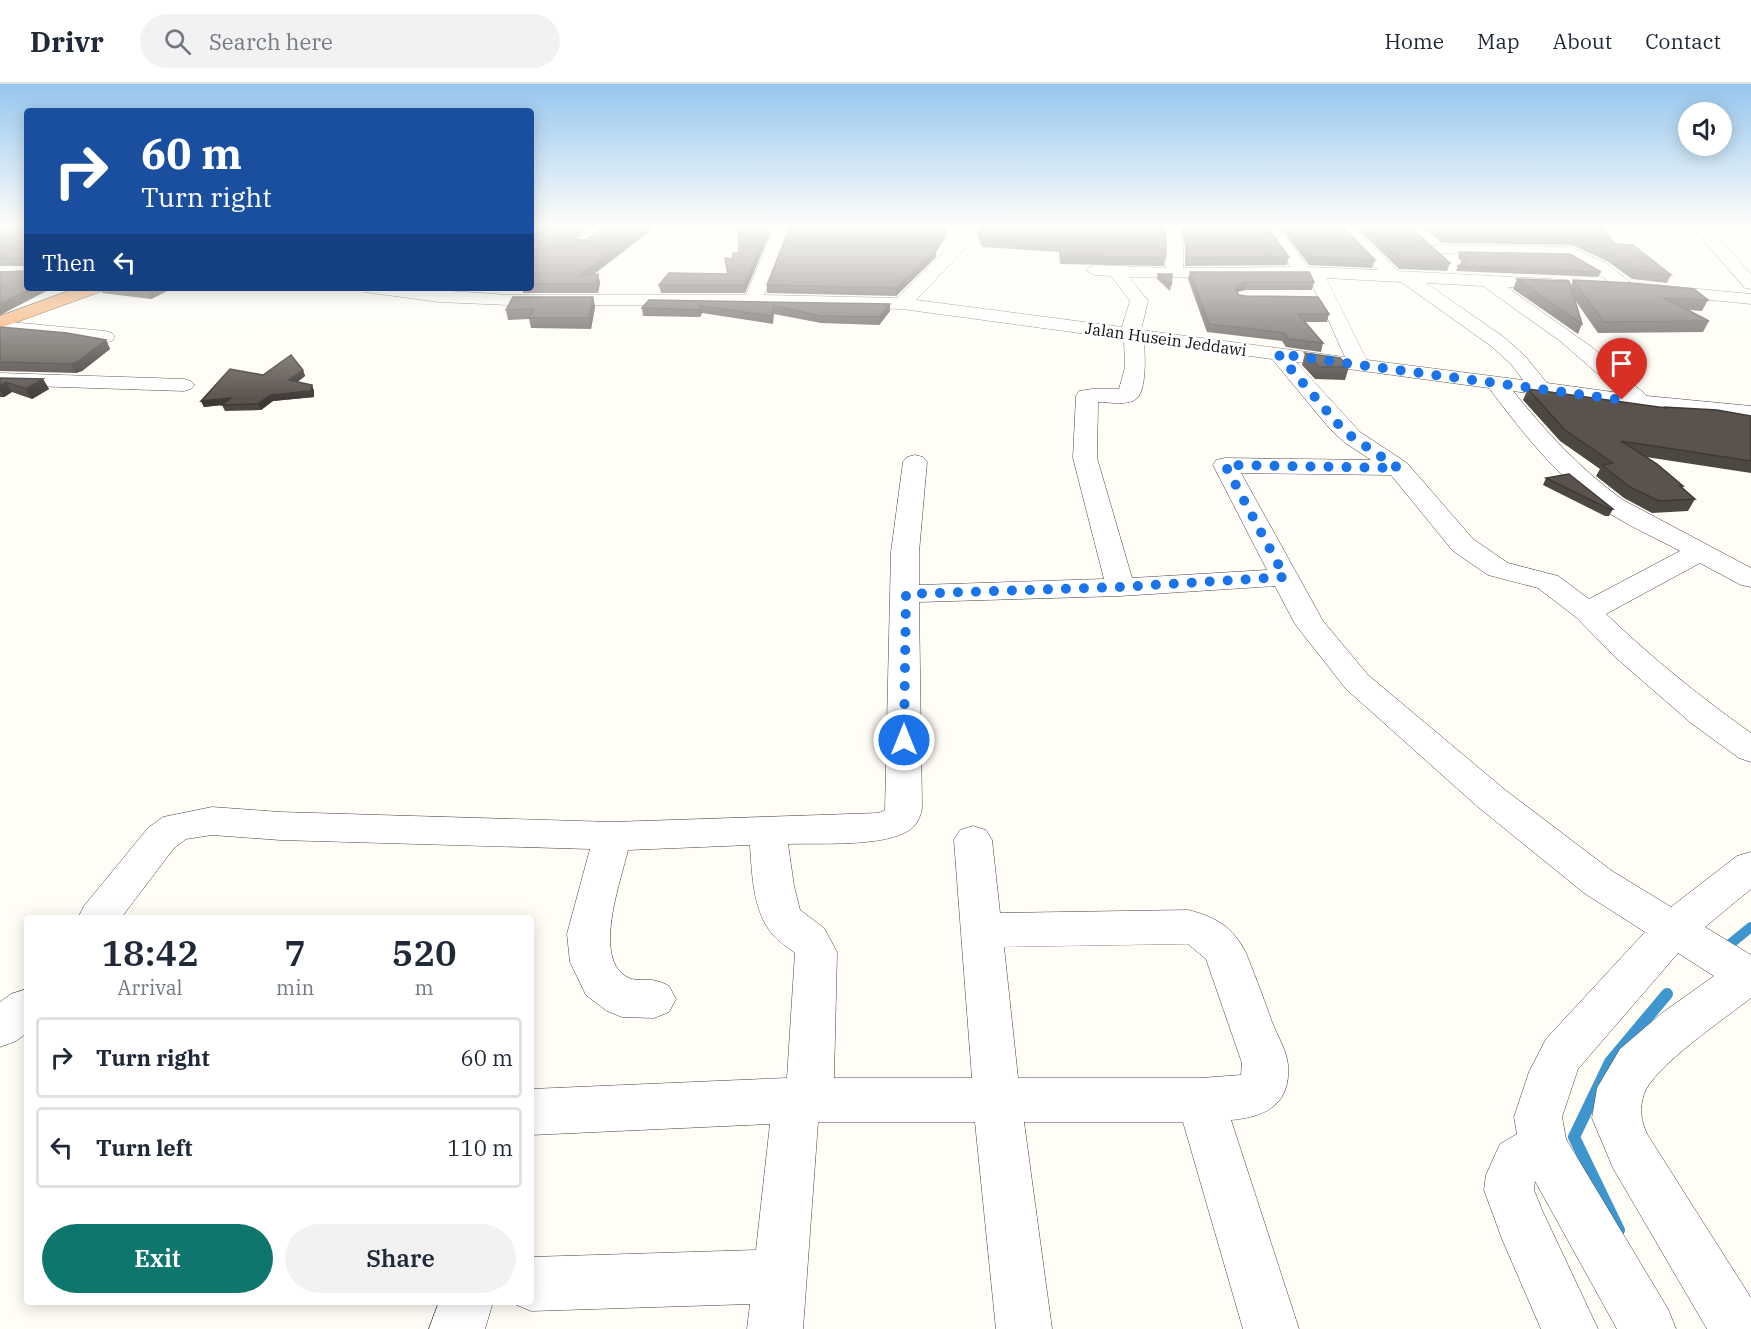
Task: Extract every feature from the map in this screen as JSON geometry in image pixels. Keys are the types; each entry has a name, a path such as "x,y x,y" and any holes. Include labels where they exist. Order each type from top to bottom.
{"highway":[{"path":"0,322 86,291"}],"street":[{"path":"753,299 759,285"},
{"path":"902,304 919,285"},
{"path":"1120,587 1085,458 1087,396 1129,394 1136,367 1132,335 1139,301 1127,285"},
{"path":"1318,285 1327,297 1359,364"},
{"path":"1412,285 1498,342 1518,360 1540,388"},
{"path":"1486,285 1581,347 1608,369 1641,402"},
{"path":"1591,285 1626,286 1751,299"},
{"name":"Jalan Husein Jeddawi","path":"394,291 501,298 753,299 902,304 1641,402 1751,413"},
{"path":"1303,297 1327,297"},
{"path":"0,327 105,337"},
{"path":"1278,354 1338,424 1352,437 1398,468 1463,545 1498,569 1548,582 1587,612 1634,657 1703,715 1751,750"},
{"path":"0,379 184,385"},
{"path":"1495,382 1550,447 1594,492 1751,579"},
{"path":"100,915 161,838 185,825 212,821 292,826 612,836 879,827 892,824 903,814 905,552 915,462"},
{"path":"1398,468 1225,465 1310,624 1358,682 1500,806 1599,882 1746,973 1636,1064 1621,1088 1616,1118 1630,1151 1738,1329"},
{"path":"1587,612 1701,551"},
{"path":"906,594 1120,587 1285,577"},
{"path":"768,831 774,888 784,918 792,929 807,938 815,949 816,968 802,1100 779,1276 775,1329"},
{"path":"612,836 588,934 591,962 601,982 622,998 654,999"},
{"path":"973,840 997,1100 1024,1329"},
{"path":"1648,1329 1543,1146 1538,1117 1552,1072 1562,1054 1751,867"},
{"path":"534,1112 802,1100 1201,1100 1252,1096 1264,1083 1265,1063 1225,953 1219,942 1201,930 1188,927 981,930"},
{"path":"0,1027 24,1010"},
{"path":"1201,1100 1221,1173 1271,1329"},
{"path":"1543,1146 1518,1161 1511,1175 1509,1190 1520,1221 1570,1329"},
{"path":"534,1284 779,1276"},
{"path":"457,1329 465,1305"}],"building":[{"path":"0,285 24,285 24,291 26,291 0,304"},
{"path":"771,285 899,285 896,288"},
{"path":"1195,285 1238,285 1235,289 1239,295 1246,296 1318,297 1329,314 1298,314 1323,343 1288,339 1284,333 1209,324"},
{"path":"1526,285 1570,285 1582,324"},
{"path":"1577,285 1653,285 1694,289 1708,300 1664,298 1709,321 1604,322"},
{"path":"513,297 593,297 589,318 528,318 534,309 506,310"},
{"path":"649,300 890,304 879,317 821,316 774,306 772,316 701,306 699,310 642,308"},
{"path":"0,327 67,333 106,340 71,364 0,362"},
{"path":"1305,353 1340,358 1349,367 1319,367"},
{"path":"291,355 303,370 289,380 312,385 311,391 270,395 258,404 222,405 231,398 201,401 230,369 263,375"},
{"path":"0,378 43,379 26,389 6,382 0,386"},
{"path":"1528,389 1666,408 1717,410 1751,416 1751,461 1621,441 1657,464 1695,499 1659,501 1630,487 1602,465 1613,463 1565,430"},
{"path":"1569,474 1613,509 1546,478"}],"waterway":[{"path":"1724,949 1751,927"},
{"path":"1619,1230 1574,1137 1610,1062 1667,994"}],"route":[{"path":"904,740 906,594 1120,587 1285,577 1225,465 1398,468 1352,437 1338,424 1278,354 1622,400"}]}
